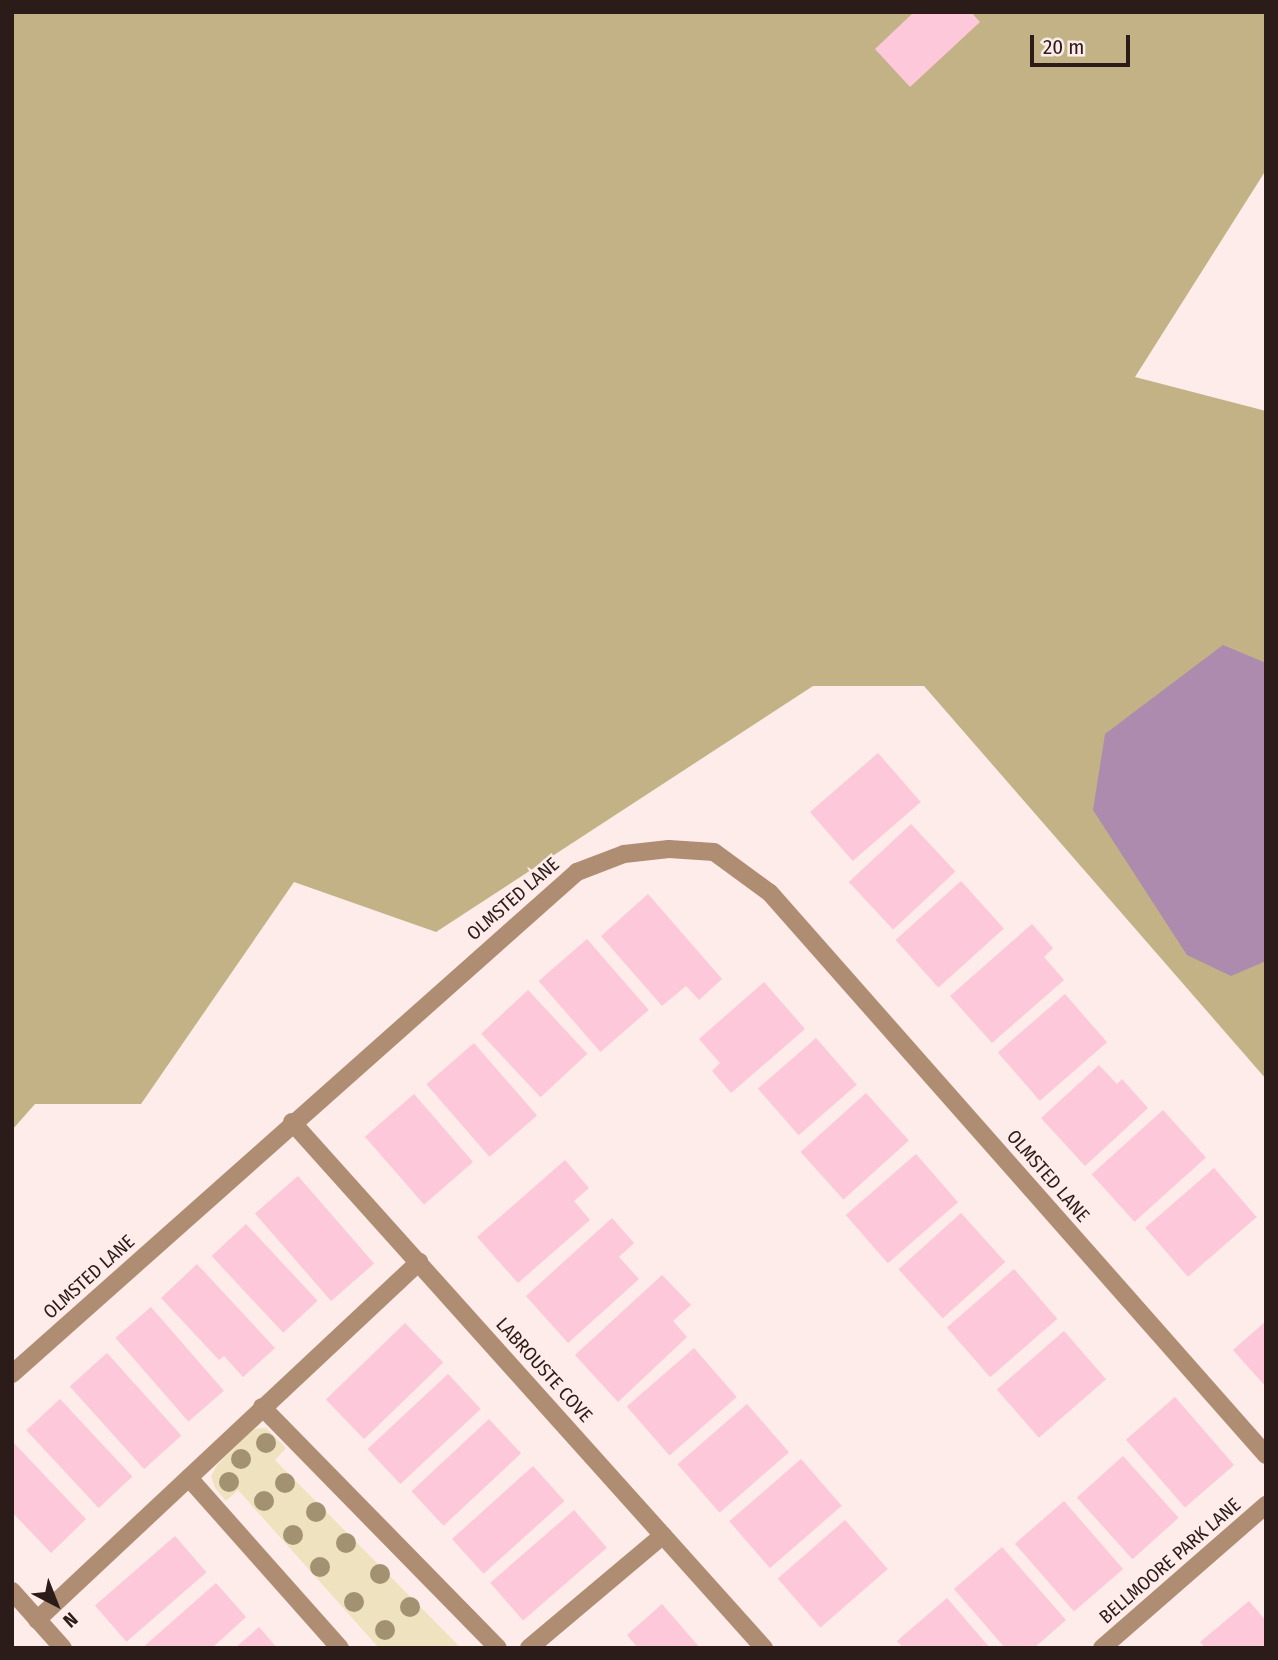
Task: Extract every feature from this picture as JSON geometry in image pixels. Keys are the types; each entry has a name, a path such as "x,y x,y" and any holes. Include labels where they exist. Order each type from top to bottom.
{"street":[{"name":"OLMSTED LANE","path":"12,1374 292,1122 577,872 624,854 669,849 714,852 770,893 1266,1455"},
{"name":"LABROUSTE COVE","path":"292,1122 764,1648"},
{"path":"37,1620 419,1262"},
{"path":"262,1407 498,1648"},
{"path":"189,1478 341,1648"},
{"name":"BELLMOORE PARK LANE","path":"1102,1648 1266,1505"},
{"path":"529,1648 663,1535"},
{"path":"12,1591 63,1648"}],"shaded area":[{"path":"12,12 1266,12 1266,170 1135,377 1266,411 1266,1079 924,686 813,686 436,932 294,882 141,1104 35,1104 12,1130"},
{"path":"1223,645 1266,663 1266,961 1231,976 1187,955 1093,810 1105,734"},
{"path":"266,1428 286,1448 275,1460 461,1648 379,1648 238,1490 226,1501 215,1488 211,1476 217,1465 253,1429"}],"building":[{"path":"914,12 971,12 980,22 910,87 875,49"},
{"path":"878,753 921,802 853,861 810,812"},
{"path":"911,824 955,872 893,930 849,882"},
{"path":"961,881 1004,929 938,987 896,940"},
{"path":"648,894 722,979 699,1000 686,986 662,1006 601,936"},
{"path":"1032,924 1053,948 1044,957 1064,980 992,1043 950,996"},
{"path":"587,939 649,1010 600,1052 539,981"},
{"path":"764,982 805,1029 731,1093 712,1071 720,1063 699,1039"},
{"path":"528,990 587,1054 541,1097 481,1034"},
{"path":"1065,994 1107,1042 1040,1101 998,1052"},
{"path":"816,1038 857,1085 799,1135 758,1089"},
{"path":"474,1043 537,1115 489,1157 426,1084"},
{"path":"1099,1065 1117,1084 1122,1079 1148,1108 1085,1166 1041,1118"},
{"path":"866,1093 909,1141 843,1199 801,1152"},
{"path":"414,1094 473,1162 424,1205 365,1137"},
{"path":"1163,1110 1206,1158 1134,1222 1092,1174"},
{"path":"916,1154 958,1202 888,1263 846,1215"},
{"path":"565,1160 589,1188 574,1201 590,1220 518,1283 477,1237"},
{"path":"1214,1168 1257,1217 1188,1277 1145,1228"},
{"path":"298,1176 374,1264 331,1301 255,1213"},
{"path":"961,1213 1005,1262 943,1318 899,1269"},
{"path":"612,1218 634,1243 619,1257 639,1279 568,1343 526,1296"},
{"path":"246,1224 318,1301 283,1333 212,1256"},
{"path":"197,1264 275,1348 243,1377 224,1356 219,1360 161,1298"},
{"path":"1014,1269 1057,1319 990,1377 947,1327"},
{"path":"662,1275 691,1305 673,1321 687,1337 618,1402 575,1355"},
{"path":"151,1307 224,1391 188,1422 116,1338"},
{"path":"1266,1321 1266,1387 1233,1350"},
{"path":"405,1323 443,1363 364,1439 326,1399"},
{"path":"1064,1331 1106,1379 1039,1438 997,1389"},
{"path":"694,1348 737,1397 669,1455 627,1406"},
{"path":"107,1353 181,1435 144,1469 70,1386"},
{"path":"448,1374 481,1409 400,1484 368,1449"},
{"path":"1175,1397 1234,1465 1185,1508 1126,1440"},
{"path":"60,1399 132,1477 99,1508 26,1430"},
{"path":"747,1404 789,1452 720,1513 678,1464"},
{"path":"489,1419 521,1453 444,1526 411,1491"},
{"path":"12,1441 86,1519 51,1553 12,1512"},
{"path":"1123,1456 1179,1518 1132,1559 1077,1497"},
{"path":"801,1459 842,1506 770,1568 729,1521"},
{"path":"533,1466 564,1501 483,1574 452,1539"},
{"path":"1064,1501 1123,1569 1074,1612 1015,1544"},
{"path":"574,1510 607,1548 523,1621 490,1583"},
{"path":"845,1520 888,1569 820,1627 778,1578"},
{"path":"175,1536 206,1572 126,1642 95,1606"},
{"path":"1002,1547 1066,1620 1034,1648 1005,1648 954,1589"},
{"path":"216,1583 246,1617 212,1648 142,1648"},
{"path":"947,1598 990,1648 903,1648 897,1641"},
{"path":"1249,1601 1266,1621 1266,1648 1205,1648 1200,1642"},
{"path":"662,1604 700,1648 638,1648 627,1635"},
{"path":"259,1627 277,1648 235,1648"}]}
